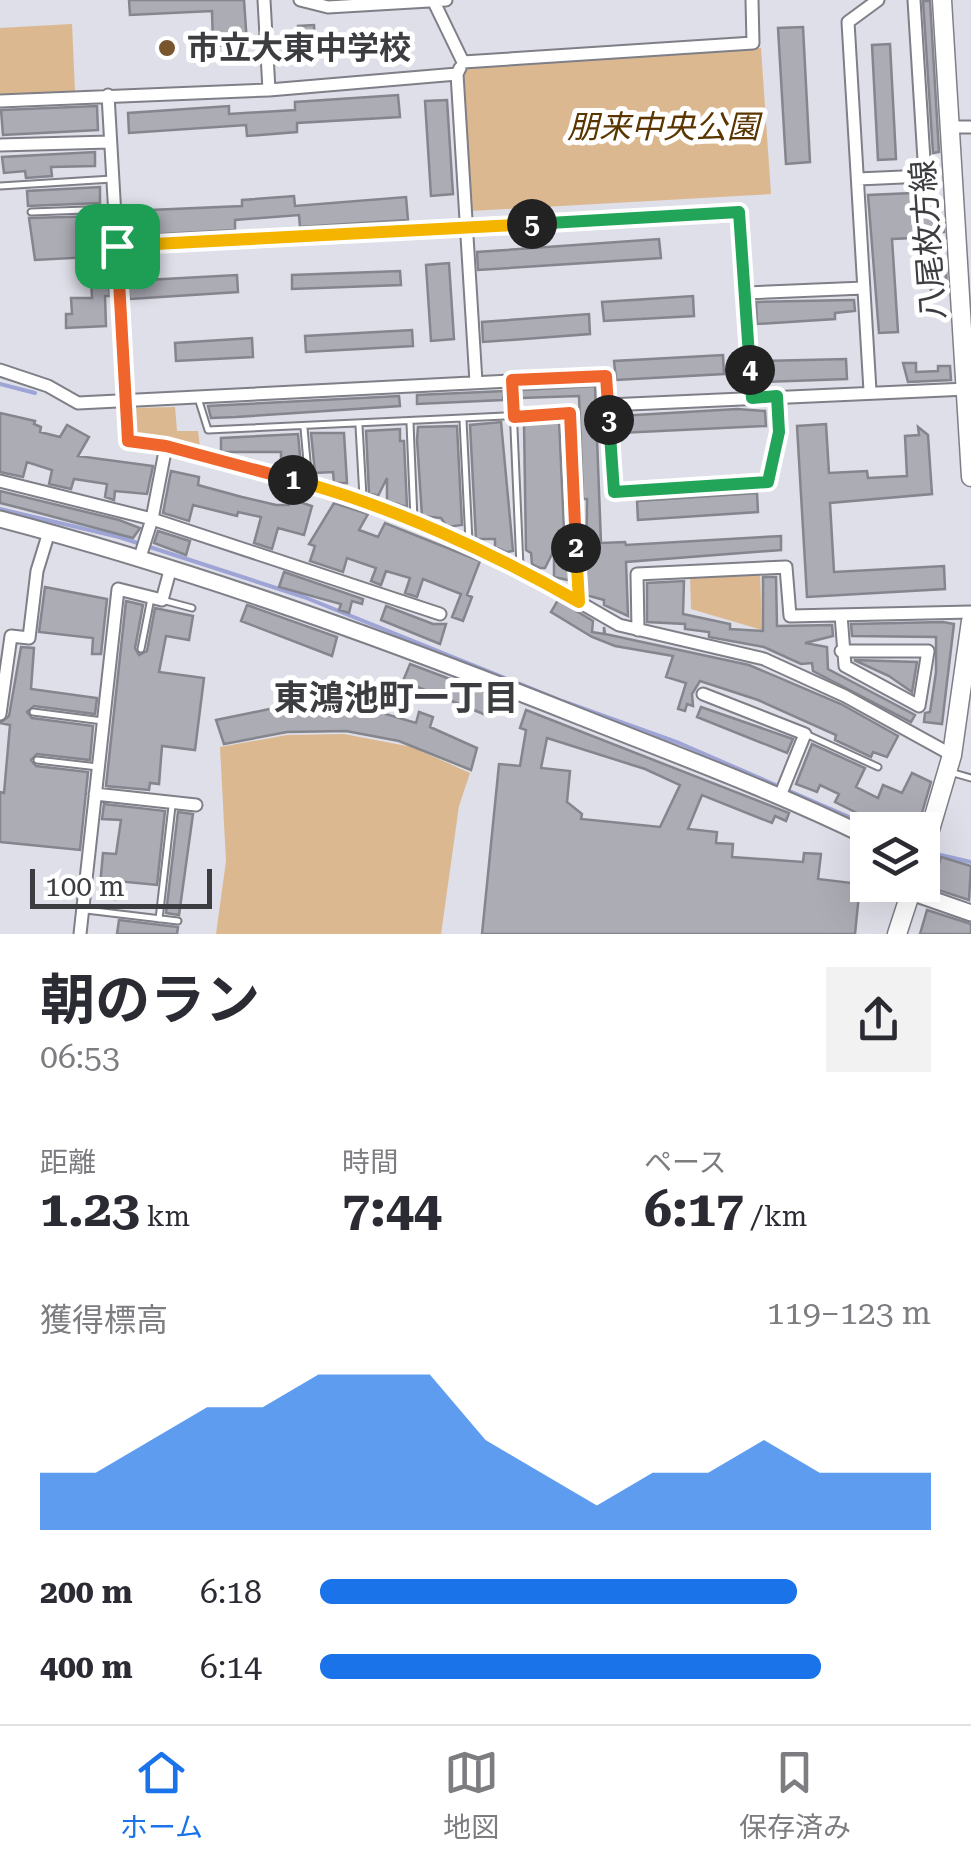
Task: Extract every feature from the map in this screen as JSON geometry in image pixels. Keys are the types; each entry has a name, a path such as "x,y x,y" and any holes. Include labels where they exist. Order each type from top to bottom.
{"main road":[{"name":"八尾枚方線","path":"942,0 969,389 971,478"},
{"path":"936,812 950,763 971,621"},
{"path":"897,934 907,902"}],"street":[{"path":"264,0 269,90"},
{"path":"300,0 328,7 446,0"},
{"path":"433,0 460,68 476,382"},
{"path":"0,101 269,90 460,68 753,43 752,0"},
{"path":"870,391 848,22 878,0"},
{"path":"858,180 925,176 914,0"},
{"path":"108,95 128,441 166,446 363,502 520,568 620,625 764,660 845,696 950,763"},
{"path":"951,128 971,128"},
{"path":"0,145 109,142"},
{"path":"117,246 739,212 752,398"},
{"path":"746,293 864,288"},
{"path":"0,370 48,386 78,402 606,376 614,492 768,482 779,432 777,396"},
{"path":"608,406 969,389"},
{"path":"141,555 166,446"},
{"path":"0,481 152,519 440,614"},
{"path":"0,519 141,555 433,658 780,795 850,828"},
{"path":"0,714 11,636 30,638 36,571 49,532"},
{"path":"80,934 118,589 156,598 172,568"},
{"path":"638,630 636,574 786,568 790,616 971,612"},
{"path":"841,615 841,651 845,666 919,706 928,651 841,651"},
{"path":"703,694 805,734 780,795"},
{"path":"96,794 196,806"},
{"path":"940,899 971,912"}],"lane":[{"path":"0,186 112,179"},
{"path":"31,212 114,209"},
{"path":"512,380 520,568"},
{"path":"198,398 208,430 358,426 570,413 579,602"},
{"path":"462,420 469,547"},
{"path":"410,423 414,524"},
{"path":"358,426 363,502"},
{"path":"304,428 309,484"},
{"path":"141,650 156,598 192,608"},
{"path":"32,712 103,721"},
{"path":"805,734 878,768"},
{"path":"36,760 98,767"},
{"path":"950,763 971,778"},
{"path":"159,919 172,803"},
{"path":"83,910 178,921"}],"green space":[{"path":"72,24 75,91 0,95 0,28"},
{"name":"朋来中央公園","path":"761,48 771,194 471,211 463,72 467,65"},
{"path":"175,407 177,431 198,431 200,447 134,434 131,408"},
{"path":"760,572 762,630 691,609 690,575"},
{"path":"344,734 412,747 470,773 459,806 441,934 216,934 226,861 220,747 287,735"}],"building":[{"path":"129,0 244,0 247,44 213,46 212,11 130,15"},
{"path":"923,1 930,1 939,152 933,153"},
{"path":"314,25 315,46 287,50 287,34 298,34 298,26"},
{"path":"803,27 810,162 786,164 778,28"},
{"path":"890,44 896,159 878,160 872,45"},
{"path":"398,95 400,117 297,123 297,132 247,136 246,125 129,133 128,113 229,106 229,114 295,110 295,102"},
{"path":"447,100 453,194 431,196 425,101"},
{"path":"97,106 98,130 3,135 1,110"},
{"path":"95,152 95,166 51,167 52,176 26,178 25,171 4,173 2,157"},
{"path":"928,185 930,217 943,218 944,232 936,233 937,250 914,251 914,238 892,239 898,332 879,333 868,195 913,193 913,186"},
{"path":"100,187 100,203 28,206 27,191"},
{"path":"294,196 295,206 406,197 408,220 300,227 299,215 235,220 235,230 128,236 127,211 242,206 242,200"},
{"path":"102,216 110,296 105,296 106,326 66,328 66,314 72,314 71,298 92,298 90,257 35,260 29,218"},
{"path":"659,239 661,258 478,270 477,252"},
{"path":"449,263 454,339 431,341 426,265"},
{"path":"946,265 947,294 931,294 930,266"},
{"path":"400,271 401,285 292,289 292,275"},
{"path":"237,275 238,292 130,299 129,295 128,281"},
{"path":"693,296 694,316 604,321 602,302"},
{"path":"854,300 855,311 835,313 835,319 757,324 756,302"},
{"path":"589,314 590,334 483,342 482,322"},
{"path":"412,330 413,346 306,352 305,336"},
{"path":"252,338 253,357 176,361 175,343"},
{"path":"723,355 724,374 616,380 614,361"},
{"path":"846,359 847,379 763,382 762,361"},
{"path":"903,363 916,363 916,372 950,366 951,380 908,382"},
{"path":"595,386 601,543 781,536 781,550 626,562 628,616 604,605 604,600 586,595 587,499 583,499 579,396 521,398 521,390"},
{"path":"504,391 503,400 417,404 417,395"},
{"path":"399,396 400,406 236,417 211,418 208,406"},
{"path":"765,411 766,426 620,433 619,416"},
{"path":"0,413 35,421 40,432 60,437 67,425 89,437 78,456 153,466 147,494 115,491 114,500 105,497 107,484 74,479 71,489 49,484 52,470 27,462 23,477 0,472"},
{"path":"559,420 567,570 571,570 572,581 554,577 554,550 545,568 540,568 532,564 531,553 526,550 524,423"},
{"path":"501,422 513,551 506,552 495,547 495,539 476,539 470,425"},
{"path":"826,424 829,473 867,471 868,478 907,476 905,436 919,435 918,427 928,435 932,494 830,503 834,572 944,566 945,589 807,597 797,426"},
{"path":"457,426 462,525 447,527 441,518 422,516 418,427"},
{"path":"400,429 407,507 387,501 387,478 378,496 369,493 366,431"},
{"path":"311,433 344,433 347,483 334,483 333,472 315,473"},
{"path":"298,434 301,466 281,467 281,452 221,452 221,438"},
{"path":"171,471 199,477 198,485 242,497 276,505 289,505 290,499 312,506 304,535 278,528 272,549 254,543 261,517 238,512 237,516 193,505 189,521 163,513"},
{"path":"0,491 140,528 133,538 0,503"},
{"path":"757,493 758,512 638,520 637,501"},
{"path":"334,503 368,514 359,530 378,537 385,523 480,561 467,595 472,597 463,621 452,617 461,594 423,579 417,597 405,593 410,578 386,571 381,585 371,581 376,568 347,558 343,572 310,561 315,546 309,544"},
{"path":"158,531 190,541 186,555 154,543"},
{"path":"284,572 363,599 362,604 352,601 349,613 339,610 341,604 279,587"},
{"path":"763,577 776,577 777,626 832,625 833,636 805,643 827,647 828,669 915,715 911,722 813,671 812,663 801,664 764,647 709,637 709,632 685,629 685,624 647,622 647,583 684,581 683,614 730,624 730,629 763,631"},
{"path":"45,587 107,599 101,654 92,654 93,638 39,632"},
{"path":"558,600 593,621 592,632 604,634 604,627 605,634 749,665 841,704 898,736 887,757 873,752 871,757 835,740 836,735 758,700 700,681 692,694 693,706 687,704 685,711 678,709 686,683 666,677 673,656 615,646 592,637 551,612"},
{"path":"126,601 143,605 135,648 139,655 147,651 155,608 193,616 189,640 166,636 159,672 204,678 195,750 162,746 159,784 150,783 149,790 106,786"},
{"path":"247,605 337,637 332,656 241,621"},
{"path":"386,606 433,624 446,624 440,644 381,620"},
{"path":"851,624 954,624 942,724 924,722 925,713 930,712 936,672 936,637 852,636"},
{"path":"21,647 34,648 31,689 97,698 95,714 34,706 27,712 32,718 93,726 90,760 37,754 31,760 36,766 88,772 80,850 0,842 0,792 4,793 10,725 0,723 9,716"},
{"path":"854,660 917,662 912,692 889,676"},
{"path":"410,664 498,697 493,709 489,707 486,715 403,681"},
{"path":"330,695 385,700 382,713 416,723 419,712 433,717 430,727 477,748 471,770 399,741 346,731 287,732 224,744 216,720 279,707 277,697 292,696 292,706 329,707"},
{"path":"701,707 793,739 787,753 697,717"},
{"path":"526,710 789,813 786,821 775,816 772,823 702,795 688,829 717,832 716,843 733,844 732,857 803,862 804,853 821,854 818,879 850,883 850,902 858,902 855,934 482,934 499,764 520,766 526,730 520,728","holes":["547,738 645,769 680,785 660,827 581,819 582,814 567,802 570,771 541,768"]},
{"path":"812,744 865,768 856,787 878,798 883,785 902,793 912,773 931,782 922,812 855,812 835,802 839,794 820,785 817,792 796,784"},
{"path":"104,804 165,811 157,885 117,881 115,899 99,897 103,853 116,854 121,820 102,819"},
{"path":"178,812 193,814 179,915 166,913"},
{"path":"941,857 971,866 969,900 940,891"},
{"path":"927,910 971,924 971,934 920,934"},
{"path":"119,920 178,927 177,934 117,934"}],"waterway":[{"path":"0,384 35,393"},
{"path":"0,509 119,537 304,597 562,701 679,743 850,817"},
{"path":"940,855 971,862"}],"place":[{"name":"市立大東中学校","path":"167,48"}],"district":[{"name":"東鴻池町一丁目","path":"396,698"}],"route":[{"path":"739,212 752,398 777,396 779,432 768,482 614,492 606,376 512,380 514,417 570,413 579,602 520,568 363,502 166,446 128,441 117,246 739,212"}]}
